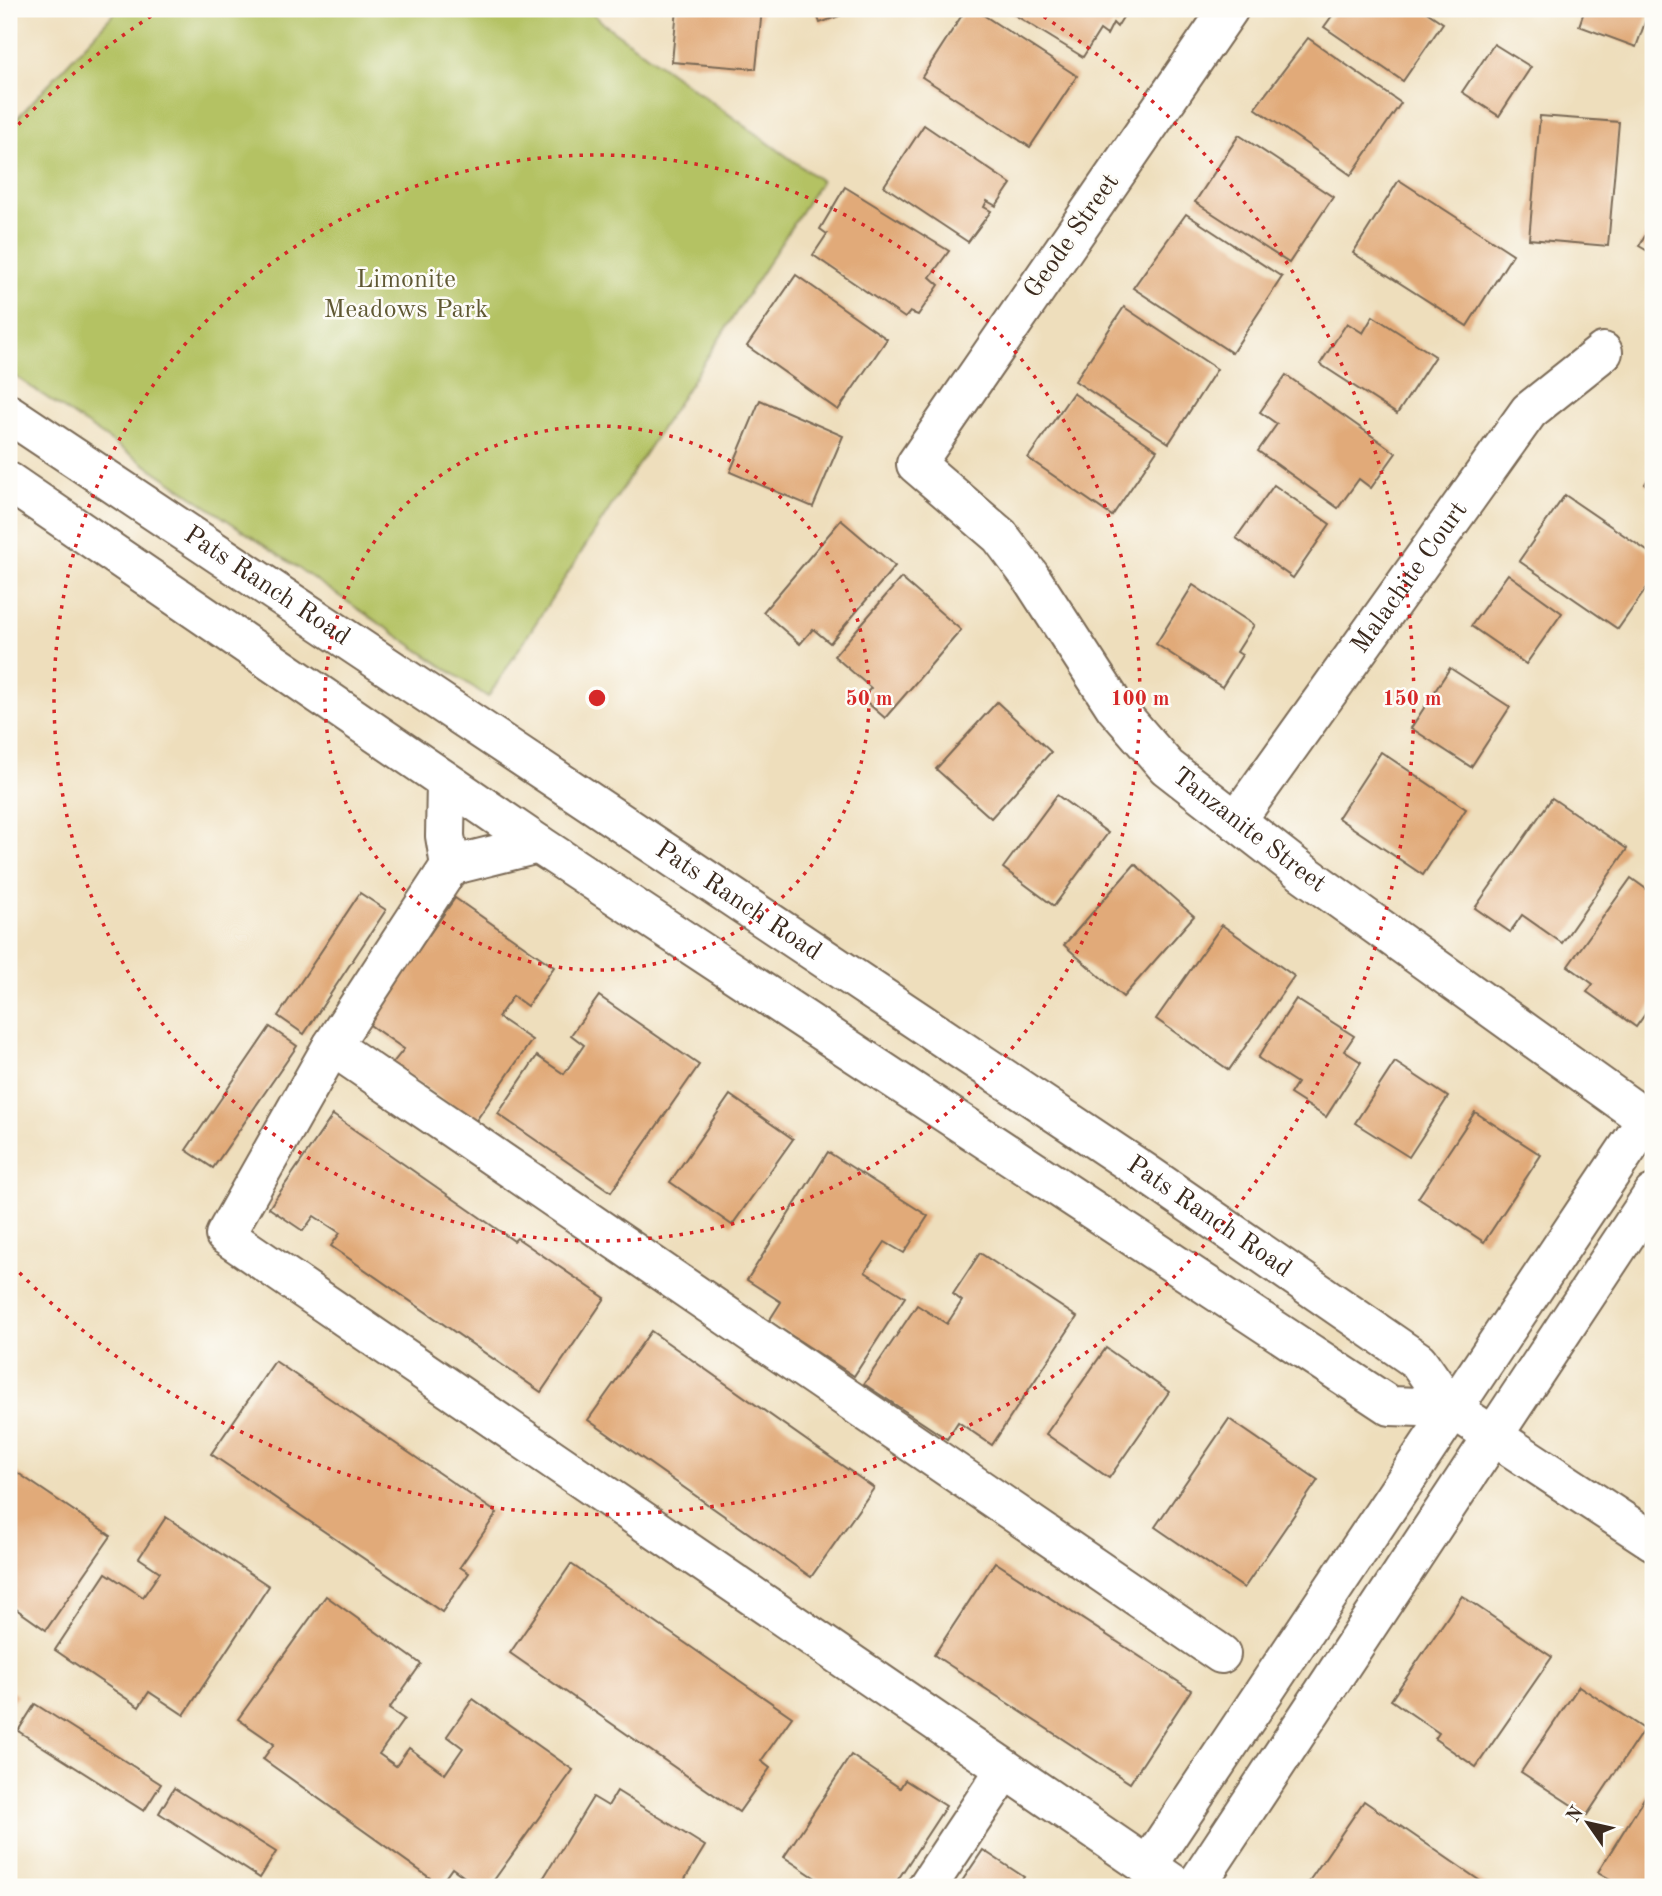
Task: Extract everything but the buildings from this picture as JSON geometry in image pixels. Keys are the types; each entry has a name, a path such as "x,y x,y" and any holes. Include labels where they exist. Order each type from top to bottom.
{"street":[{"name":"Geode Street","path":"916,464 1229,9"},
{"name":"Malachite Court","path":"1236,821 1529,411 1603,352"},
{"name":"Pats Ranch Road","path":"9,414 1144,1172 1418,1361 1451,1408 1653,1541"},
{"name":"Tanzanite Street","path":"916,464 1000,536 1031,576 1115,707 1167,767 1302,872 1650,1121"},
{"path":"9,482 538,844 1390,1406 1451,1408"},
{"path":"446,782 445,836 450,866 332,1046 225,1235 1162,1877 1264,1690 1451,1408 1650,1121"},
{"path":"450,866 538,844"},
{"path":"332,1046 1221,1654"},
{"path":"1195,1887 1653,1194"},
{"path":"1264,1690 1306,1718"},
{"path":"927,1887 1004,1769"}],"green space":[{"name":"Limonite Meadows Park","path":"118,9 588,9 604,24 821,181 488,697 9,372 9,127"}]}
